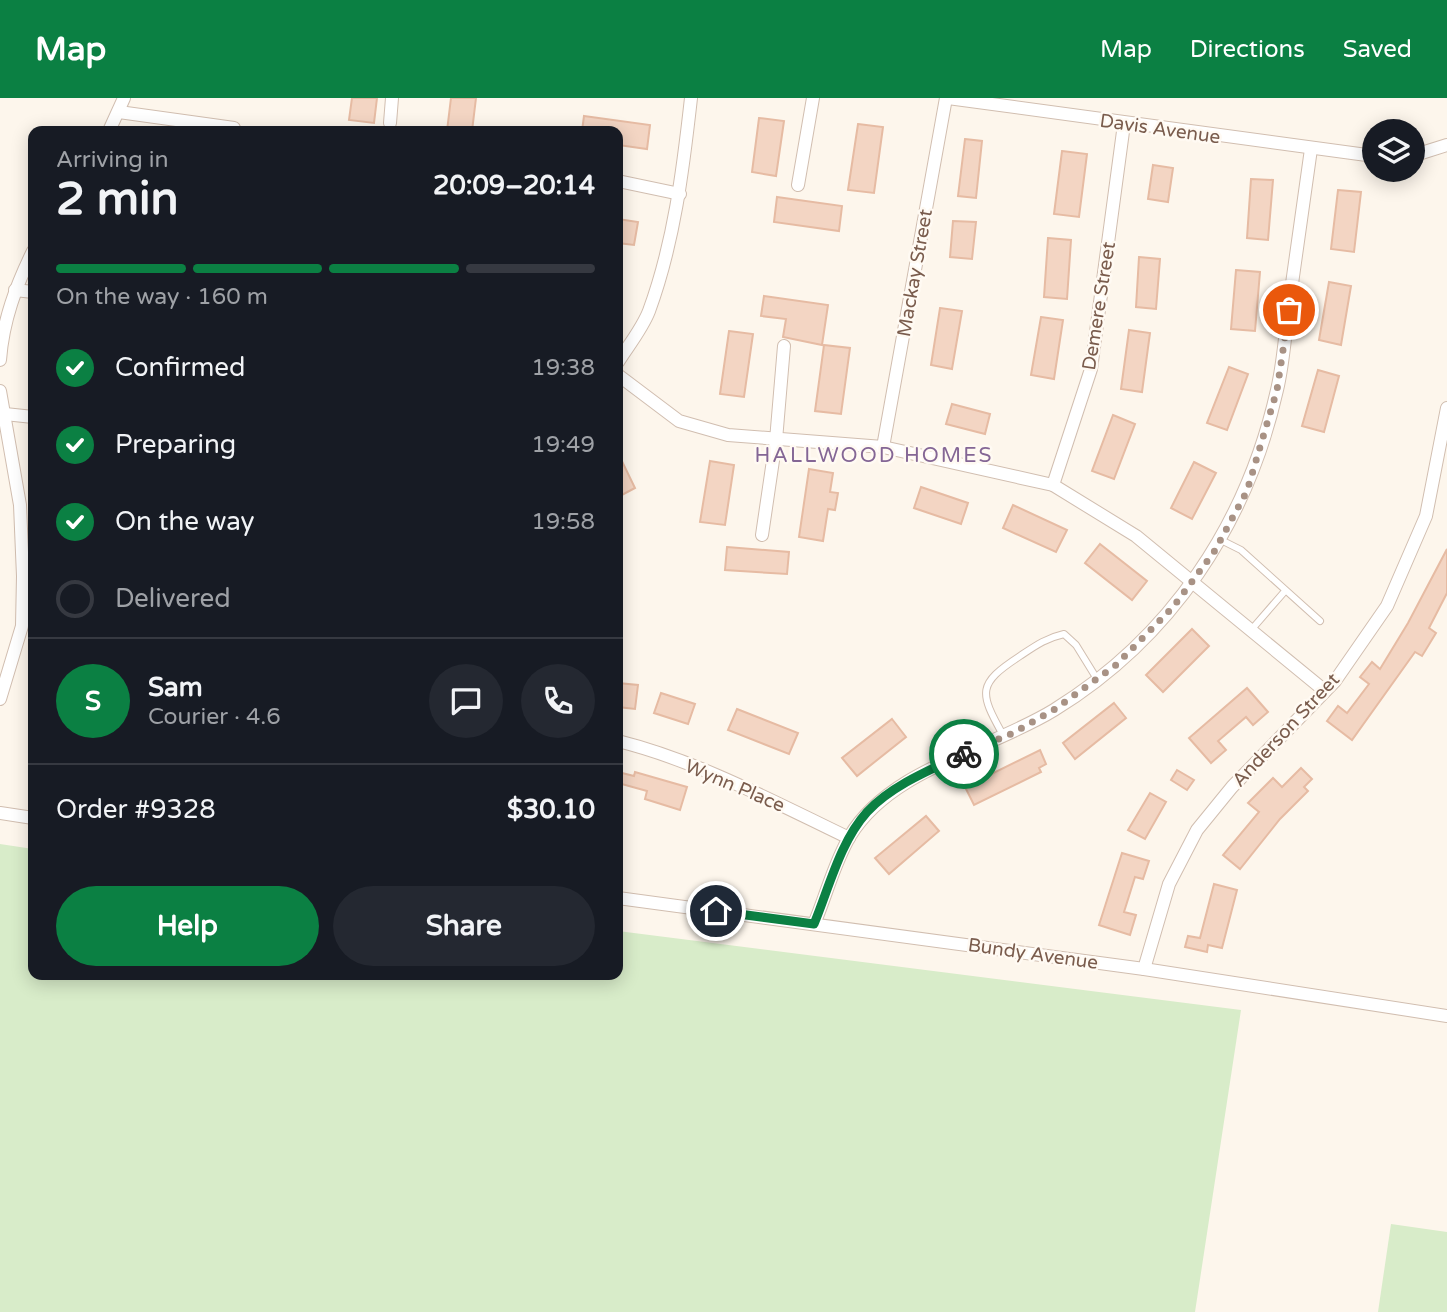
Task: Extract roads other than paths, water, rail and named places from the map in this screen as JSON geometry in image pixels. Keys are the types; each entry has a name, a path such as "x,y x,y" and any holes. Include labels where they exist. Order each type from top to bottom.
{"street":[{"path":"112,126 124,98"},
{"path":"390,123 392,98"},
{"path":"623,354 648,314 680,194 691,98"},
{"path":"798,185 813,98"},
{"name":"Davis Avenue","path":"947,98 1017,103 1124,124 1362,155"},
{"name":"Mackay Street","path":"883,447 947,98"},
{"path":"119,112 220,126"},
{"name":"Demere Street","path":"1053,485 1091,369 1124,124"},
{"path":"1425,152 1447,145"},
{"path":"814,924 849,838 868,811 895,789 942,764 1004,737 1055,709 1116,665 1173,607 1221,540 1247,491 1277,390 1311,149"},
{"path":"623,182 680,194"},
{"path":"0,360 2,334 15,290 28,262"},
{"path":"15,290 28,291"},
{"path":"762,535 776,439 784,346"},
{"path":"623,379 679,421 728,435 883,447 1053,485 1136,536 1193,580 1325,691"},
{"path":"0,391 20,505 23,588 22,626 0,699"},
{"name":"Anderson Street","path":"1144,970 1169,884 1197,830 1232,787 1325,691 1387,606 1426,516 1447,408"},
{"path":"5,414 28,416"},
{"name":"Wynn Place","path":"623,742 647,748 756,793 849,838"},
{"path":"0,813 28,817"},
{"name":"Bundy Avenue","path":"623,899 1144,970 1447,1016"}],"lane":[{"path":"1221,540 1241,550 1320,621"},
{"path":"1252,629 1285,591"},
{"path":"1004,737 988,708 987,684 995,672 1048,638 1064,634 1076,645 1097,679"}],"district":[{"name":"HALLWOOD HOMES","path":"874,455"}]}
